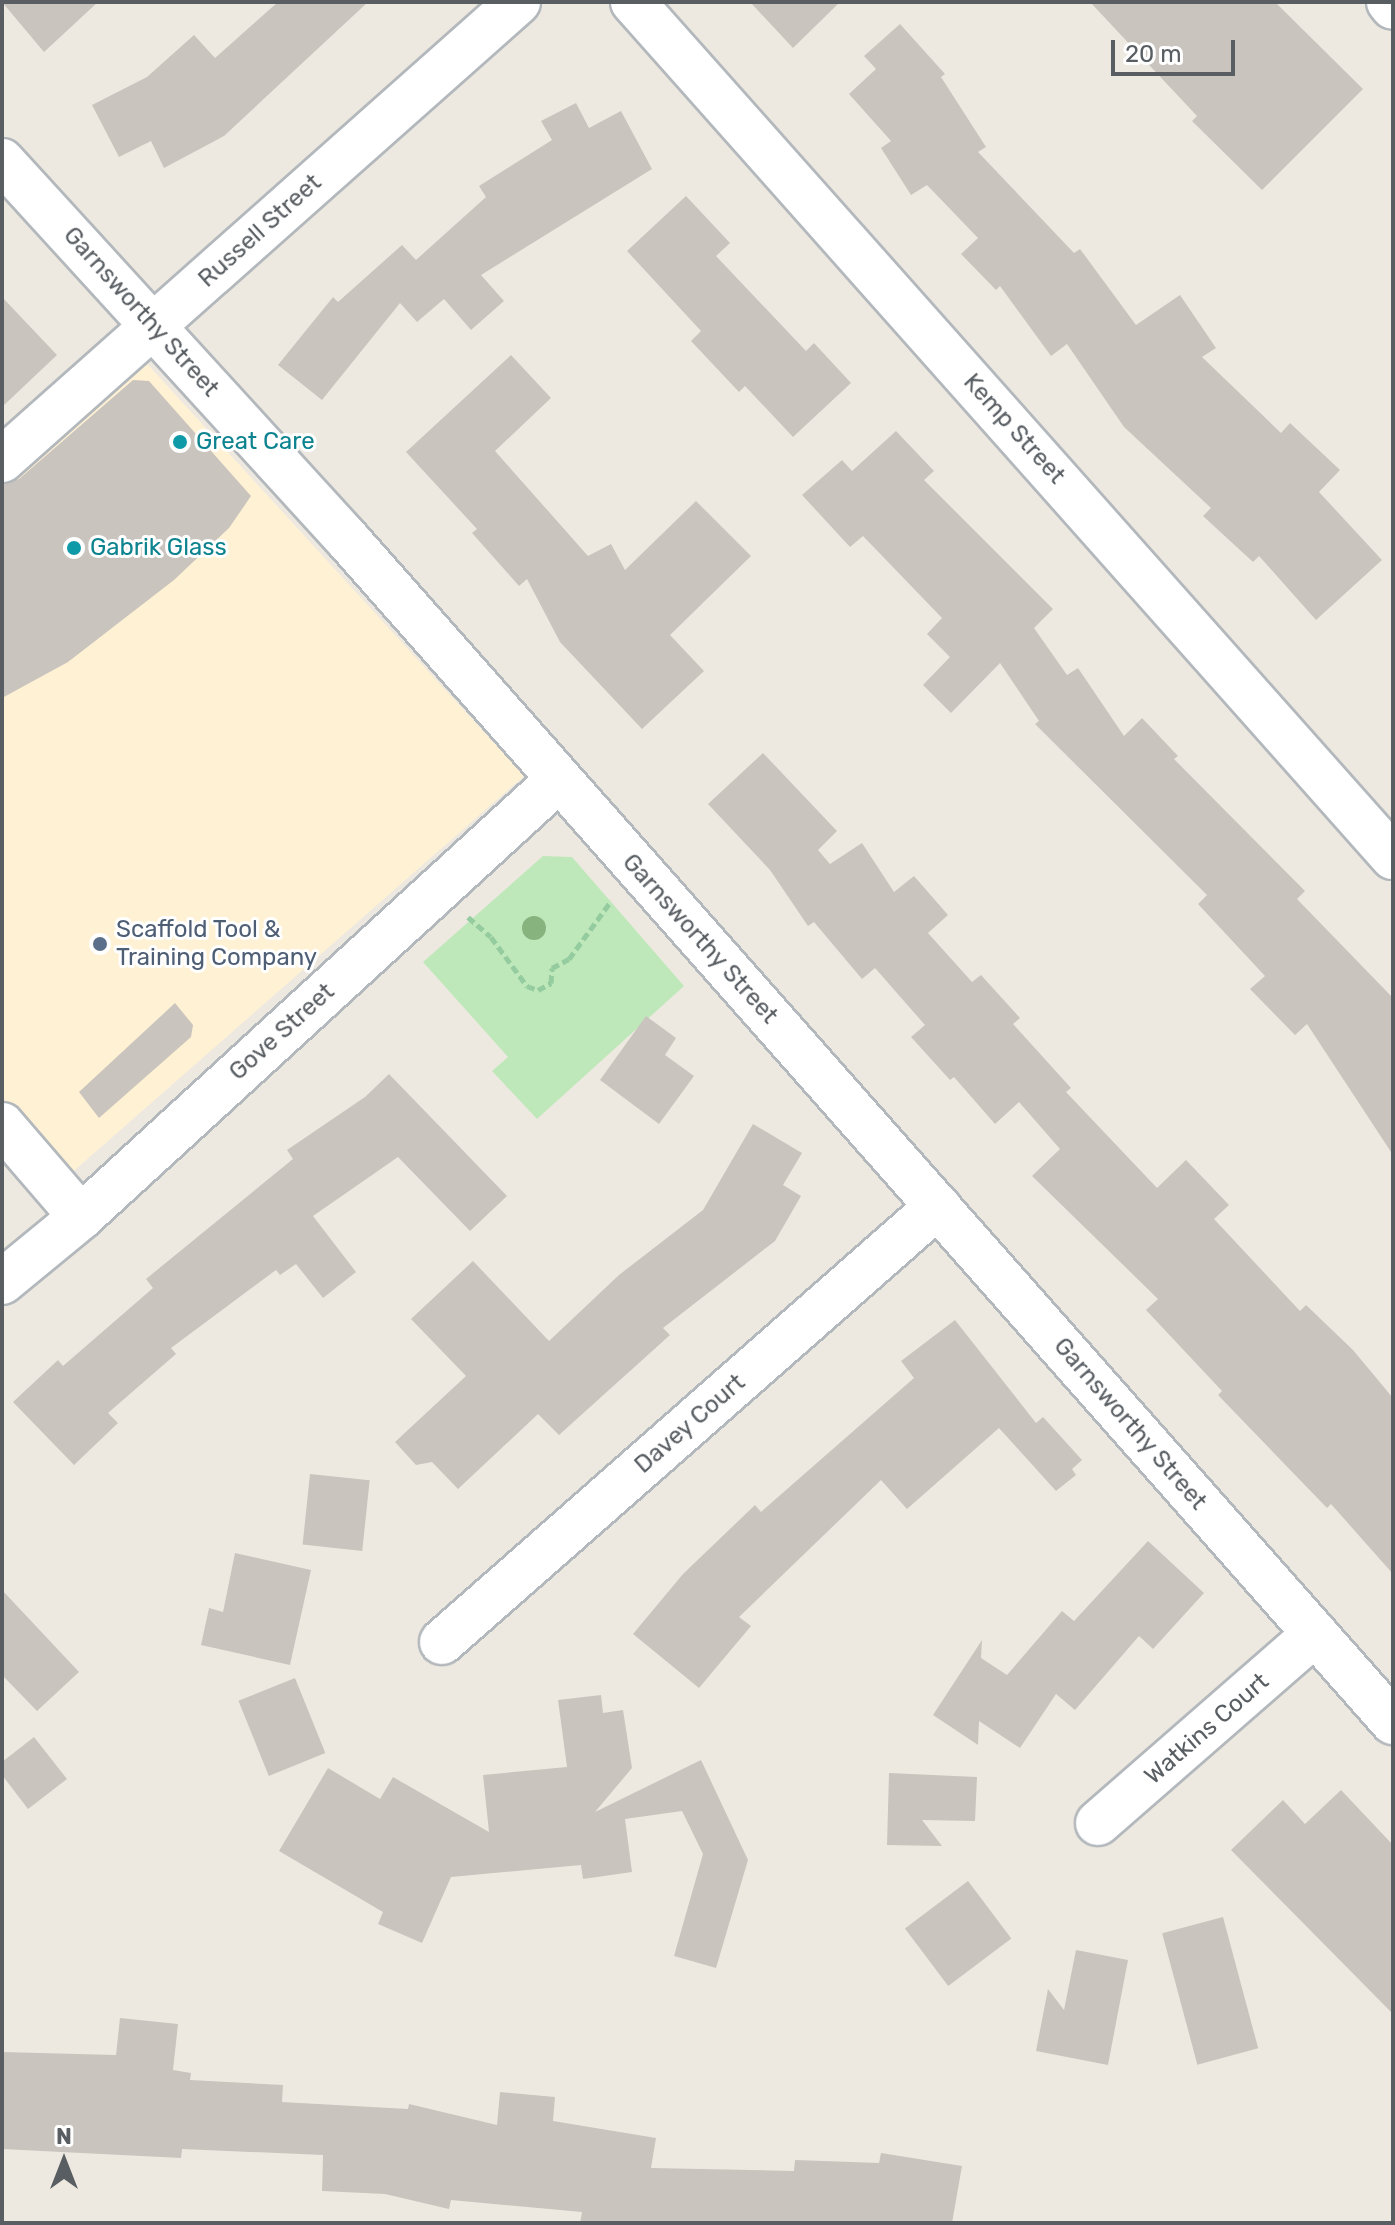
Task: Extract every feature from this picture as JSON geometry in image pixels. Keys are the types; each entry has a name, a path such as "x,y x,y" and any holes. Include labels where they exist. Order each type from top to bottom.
{"street":[{"name":"Russell Street","path":"2,460 518,2"},
{"name":"Kemp Street","path":"633,2 1393,857"},
{"path":"1389,2 1393,7"},
{"name":"Garnsworthy Street","path":"2,161 153,325 1393,1722"},
{"name":"Gove Street","path":"2,1282 81,1217 558,780"},
{"path":"2,1125 81,1217"},
{"name":"Davey Court","path":"442,1642 938,1206"},
{"name":"Watkins Court","path":"1098,1823 1315,1634"}],"path":[{"path":"467,917 491,937 527,986 538,990 551,983 552,968 569,959 614,898"}],"shaded area":[{"path":"140,356 524,776 68,1176 2,1096 2,474"}],"green space":[{"path":"543,856 572,857 684,986 537,1119 492,1071 508,1057 423,962"}],"building":[{"path":"2,2 98,2 44,52"},
{"path":"278,2 368,2 224,136 164,168 151,141 119,157 92,105 147,77 194,35 215,58"},
{"path":"750,2 840,2 793,48"},
{"path":"1090,2 1275,2 1363,89 1262,190 1192,121 1197,116"},
{"path":"900,24 945,74 941,77 986,147 978,152 1074,253 1080,249 1136,325 1180,295 1216,348 1202,357 1281,433 1290,423 1340,470 1319,492 1382,560 1316,620 1259,556 1253,562 1203,516 1211,508 1124,427 1067,344 1051,356 1000,286 996,290 961,254 978,238 927,185 911,195 881,148 891,141 849,94 876,69 864,56"},
{"path":"576,103 589,128 621,111 652,169 481,275 504,301 471,330 444,299 417,322 400,303 322,400 278,365 333,297 338,302 402,245 416,260 486,197 479,186 552,140 541,121"},
{"path":"686,196 730,243 716,256 806,351 814,343 851,383 793,437 745,386 739,392 691,341 701,331 627,251"},
{"path":"2,297 57,355 2,407"},
{"path":"511,355 551,398 495,451 588,556 611,544 625,570 696,501 751,556 670,635 704,671 642,729 560,642 527,579 519,586 472,533 477,529 406,452"},
{"path":"133,380 149,381 251,496 229,528 174,580 68,662 2,698 2,484 19,479"},
{"path":"896,431 934,471 924,480 1053,609 1034,628 1067,675 1078,668 1124,736 1142,718 1178,756 1174,759 1305,891 1297,899 1393,998 1393,1155 1307,1024 1295,1035 1250,989 1265,976 1198,904 1207,895 1035,724 1039,721 1000,663 951,713 923,685 950,657 927,634 942,618 863,536 850,547 802,495 842,460 852,471"},
{"path":"763,753 837,831 818,850 830,864 862,843 894,892 914,876 948,915 928,933 972,982 981,975 1020,1018 1013,1024 1071,1088 1066,1092 1157,1188 1186,1160 1229,1205 1214,1219 1300,1311 1306,1305 1353,1350 1393,1398 1393,1574 1331,1504 1327,1508 1218,1395 1222,1391 1146,1310 1158,1299 1032,1176 1060,1149 1019,1102 995,1124 954,1077 950,1080 911,1037 925,1025 875,968 862,979 814,922 808,926 770,870 708,804"},
{"path":"175,1003 193,1025 191,1037 99,1118 79,1092"},
{"path":"646,1016 676,1038 665,1055 694,1076 659,1124 600,1080"},
{"path":"389,1074 507,1196 470,1231 398,1157 313,1216 356,1272 323,1298 296,1264 280,1275 276,1270 171,1348 176,1354 108,1413 118,1423 74,1465 13,1402 58,1360 63,1366 153,1288 146,1279 293,1159 287,1150 365,1097"},
{"path":"753,1124 802,1153 783,1185 801,1196 775,1241 663,1328 670,1335 559,1435 538,1414 458,1489 432,1462 416,1465 395,1442 466,1376 411,1319 473,1261 549,1341 619,1275 703,1210"},
{"path":"955,1320 1036,1423 1043,1417 1082,1460 1072,1469 1076,1475 1056,1491 999,1428 907,1509 881,1480 739,1617 751,1626 699,1688 633,1634 683,1574 755,1505 761,1512 914,1378 901,1361"},
{"path":"310,1474 370,1480 362,1551 303,1545"},
{"path":"1148,1541 1204,1593 1153,1649 1139,1636 1075,1710 1056,1694 1020,1748 979,1721 978,1745 933,1715 982,1640 981,1658 1007,1675 1062,1611 1074,1621"},
{"path":"235,1553 311,1570 290,1665 201,1645 209,1608 223,1612"},
{"path":"2,1590 79,1672 37,1711 2,1675"},
{"path":"295,1678 325,1753 269,1776 238,1701"},
{"path":"601,1695 603,1713 623,1710 632,1768 595,1812 701,1760 748,1860 716,1968 674,1956 703,1854 682,1811 625,1819 632,1872 583,1879 581,1865 451,1877 422,1943 378,1924 383,1912 279,1851 328,1768 380,1799 393,1777 489,1832 483,1775 567,1767 558,1700"},
{"path":"34,1737 67,1779 28,1809 2,1775 2,1762"},
{"path":"889,1773 977,1777 975,1821 922,1820 942,1846 887,1845"},
{"path":"1341,1790 1393,1845 1393,2014 1231,1850 1283,1800 1305,1824"},
{"path":"968,1881 1011,1939 948,1986 905,1929"},
{"path":"1223,1917 1258,2048 1197,2065 1162,1933"},
{"path":"1076,1950 1128,1960 1108,2065 1036,2051 1048,1989 1064,2010"},
{"path":"120,2018 178,2024 173,2070 191,2073 190,2080 283,2085 282,2102 408,2109 409,2104 497,2125 500,2092 555,2097 553,2121 656,2138 651,2168 794,2171 795,2160 879,2163 881,2153 962,2166 952,2223 580,2223 582,2212 451,2200 449,2209 385,2194 322,2191 323,2155 182,2149 181,2158 2,2149 2,2052 116,2055"}],"place":[{"name":"Great Care","path":"180,442"},
{"name":"Gabrik Glass","path":"74,548"},
{"name":"Scaffold Tool & Training Company","path":"100,944"}]}
